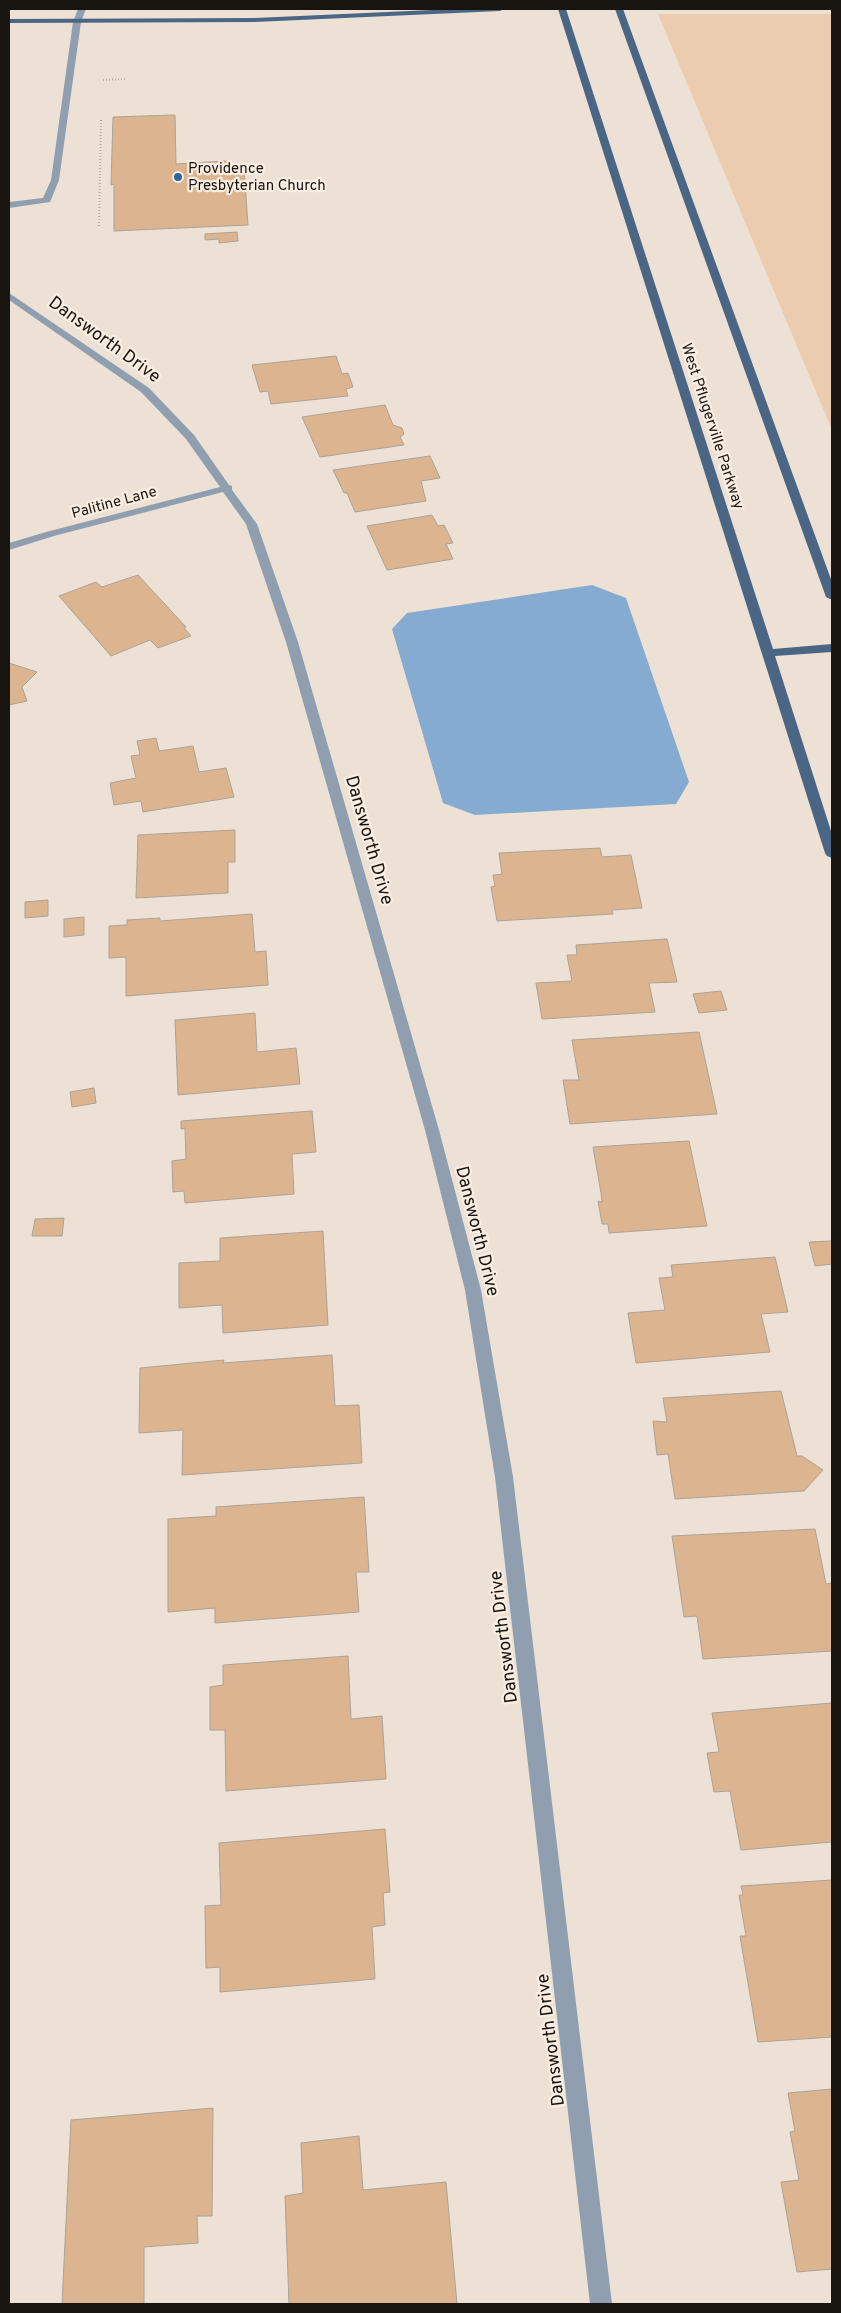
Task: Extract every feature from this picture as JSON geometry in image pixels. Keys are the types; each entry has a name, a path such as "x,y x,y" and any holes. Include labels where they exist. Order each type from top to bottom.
{"main road":[{"path":"9,21 255,20 500,9"},
{"name":"West Pflugerville Parkway","path":"562,9 832,853"},
{"path":"619,9 832,597"},
{"path":"768,653 832,648"}],"street":[{"path":"9,205 47,200 55,180 77,22 82,9"},
{"name":"Dansworth Drive","path":"9,296 145,390 190,437 228,488 251,524 292,642 432,1130 473,1290 504,1477 601,2304"},
{"name":"Palitine Lane","path":"9,547 50,534 228,488"}],"path":[{"path":"102,80 125,79"},
{"path":"100,226 101,118"}],"shaded area":[{"path":"658,14 832,14 832,430"}],"water":[{"path":"592,585 626,598 689,782 676,804 475,815 443,803 392,629 407,613"}],"building":[{"name":"Providence Presbyterian Church","path":"175,115 176,164 225,161 244,169 248,225 114,231 114,184 111,185 113,117"},
{"path":"237,232 238,241 219,243 219,239 205,240 205,234"},
{"path":"336,356 342,374 348,373 353,387 346,389 348,396 271,404 268,391 260,392 252,365"},
{"path":"385,405 393,425 402,428 404,434 400,437 404,445 320,457 302,417"},
{"path":"430,456 440,478 421,481 426,501 355,512 347,493 344,493 333,470"},
{"path":"432,515 438,526 444,525 453,543 446,544 453,559 387,570 367,526"},
{"path":"138,575 186,627 184,628 191,636 158,648 150,640 111,656 59,596 96,582 102,587"},
{"path":"9,663 37,672 22,687 27,701 9,705"},
{"path":"156,738 159,751 193,746 199,772 226,768 234,797 143,812 141,801 114,805 110,783 136,778 131,756 140,755 137,741"},
{"path":"235,830 235,862 228,862 228,893 136,898 138,835"},
{"path":"600,848 602,857 631,855 642,908 612,910 613,914 497,921 491,887 495,886 493,875 502,874 499,853"},
{"path":"48,900 48,916 25,918 25,902"},
{"path":"252,914 255,952 266,951 268,985 126,996 126,957 109,958 109,926 127,925 127,920 160,918 160,921"},
{"path":"84,917 84,935 64,937 64,919"},
{"path":"667,939 677,982 649,983 655,1012 542,1019 536,983 572,981 567,955 577,955 576,945"},
{"path":"721,991 727,1010 699,1013 693,994"},
{"path":"255,1013 257,1052 296,1048 300,1084 178,1095 175,1020"},
{"path":"699,1032 717,1114 570,1124 563,1080 579,1080 572,1040"},
{"path":"94,1088 96,1103 72,1107 70,1092"},
{"path":"312,1111 316,1152 292,1154 294,1194 185,1203 184,1191 173,1192 172,1161 186,1159 185,1128 181,1129 181,1121"},
{"path":"689,1141 707,1226 609,1233 608,1224 602,1224 598,1201 602,1202 601,1193 593,1147"},
{"path":"64,1218 62,1236 32,1236 35,1219"},
{"path":"323,1231 328,1325 223,1333 222,1305 179,1308 179,1263 220,1261 220,1238"},
{"path":"832,1241 832,1264 815,1266 809,1242"},
{"path":"775,1257 788,1312 761,1314 770,1352 636,1363 628,1313 665,1310 659,1278 673,1277 671,1265"},
{"path":"332,1355 335,1406 359,1405 362,1463 182,1475 183,1430 139,1433 140,1368 224,1360 223,1363"},
{"path":"781,1391 797,1456 802,1456 823,1470 804,1491 675,1499 668,1454 657,1455 653,1421 667,1422 663,1398"},
{"path":"364,1497 369,1572 356,1572 359,1612 215,1623 215,1608 168,1612 168,1519 216,1516 216,1507"},
{"path":"815,1529 826,1584 832,1583 832,1651 703,1659 697,1616 684,1617 672,1536"},
{"path":"348,1656 351,1719 382,1716 386,1779 226,1791 225,1730 210,1730 210,1687 223,1685 223,1665"},
{"path":"832,1703 832,1842 741,1850 730,1791 714,1792 707,1753 719,1752 712,1713"},
{"path":"385,1829 390,1892 383,1893 385,1925 372,1927 375,1979 220,1992 220,1967 206,1968 205,1906 221,1905 219,1843"},
{"path":"832,1880 832,2037 758,2042 740,1936 746,1936 739,1895 743,1895 741,1886"},
{"path":"832,2089 832,2269 797,2272 781,2182 799,2180 790,2132 795,2131 788,2093"},
{"path":"213,2108 212,2216 197,2216 198,2243 144,2247 144,2304 62,2304 71,2120"},
{"path":"359,2136 363,2190 446,2182 457,2304 289,2304 285,2196 303,2193 301,2143"}],"place":[{"name":"Providence Presbyterian Church","path":"178,177"}]}
